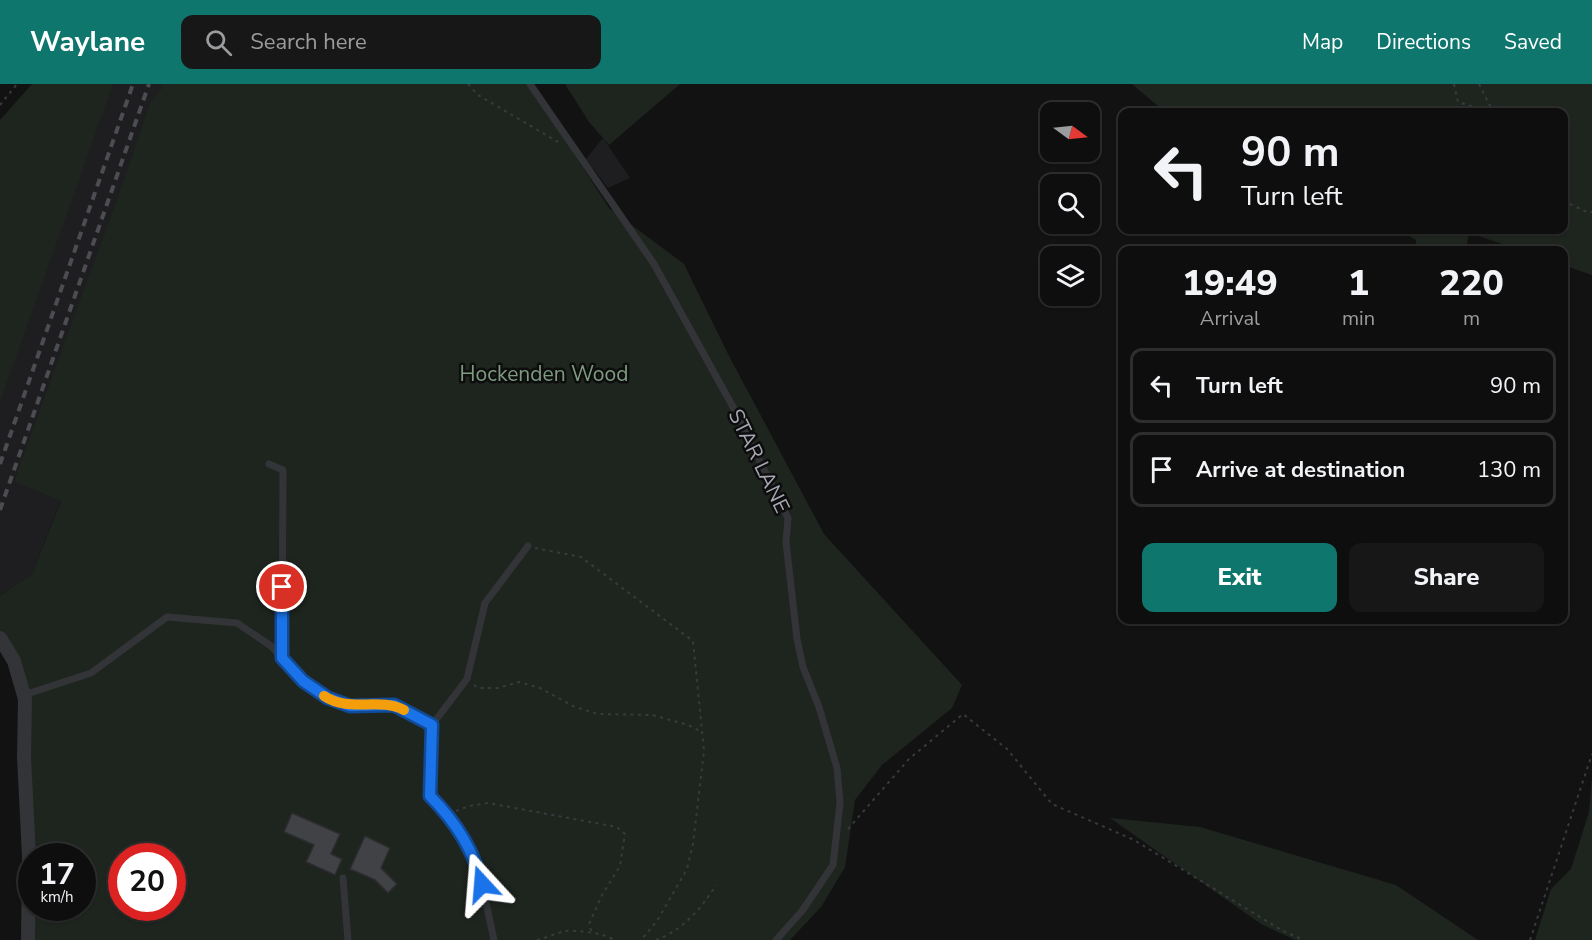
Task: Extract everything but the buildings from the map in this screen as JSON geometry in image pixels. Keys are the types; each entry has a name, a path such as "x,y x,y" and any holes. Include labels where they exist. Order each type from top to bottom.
{"street":[{"path":"0,638 14,662 24,695 26,723 24,758 29,856 28,940"}],"lane":[{"name":"STAR LANE","path":"530,84 654,264 734,407 788,518 786,542 799,648 803,667 819,707 837,768 840,803 833,865 821,885 776,940"},
{"path":"268,464 283,470 282,658"},
{"path":"494,940 478,865 448,814 430,796 432,725 467,679 485,603 528,546"},
{"path":"24,695 91,673 166,617 237,623 271,646 303,681 328,698 350,706 394,705 432,725"},
{"path":"343,878 348,940"}],"path":[{"path":"0,105 18,84"},
{"path":"468,84 478,95 559,143"},
{"path":"1454,84 1458,102 1478,108"},
{"path":"1479,84 1489,108"},
{"path":"1568,203 1592,212"},
{"path":"528,546 581,557 693,641 704,751 693,844 687,868 657,921 641,940"},
{"path":"467,679 478,688 498,688 519,682 540,688 576,707 598,714 652,716 688,724 702,732"},
{"path":"837,840 862,815 909,759 963,714 1007,749 1052,804 1134,840 1283,931 1304,940"},
{"path":"1530,940 1592,754"},
{"path":"448,814 470,806 488,803 616,827 625,834 620,866 593,912 589,924 592,933"},
{"path":"656,940 687,922 705,902 716,885"},
{"path":"537,940 566,931 592,933 611,937 614,940"}],"shaded area":[{"path":"68,84 189,84 14,480 61,500 32,574 0,596 0,364"},
{"path":"603,138 630,178 608,188 586,159"}],"green space":[{"path":"32,84 113,84 0,402 0,120"},
{"name":"Hockenden Wood","path":"163,84 529,84 609,208 684,264 729,356 824,534 962,685 952,708 882,765 855,800 845,867 821,907 790,940 29,940 29,921 96,921 96,843 28,843 27,722 0,637 0,596 32,574 61,501 14,481 151,101"},
{"path":"565,84 680,84 609,145 589,122"},
{"path":"1132,84 1592,84 1592,275 1568,267 1568,246 1509,246 1472,234 1568,234 1568,108 1160,108"},
{"path":"1405,234 1469,234 1467,246 1416,246 1416,240"},
{"path":"1592,776 1592,940 1535,940 1551,889 1571,869 1589,812"},
{"path":"1110,818 1200,827 1396,885 1478,940 1295,940 1261,924"}],"railway":[{"path":"0,464 133,84"},
{"path":"0,510 149,84"}],"slow traffic":[{"path":"324,696 350,706 394,705 404,710"}],"route":[{"path":"282,587 282,658 303,681 328,698 350,706 394,705 432,725 430,796 448,814 478,865 482,884"}]}
